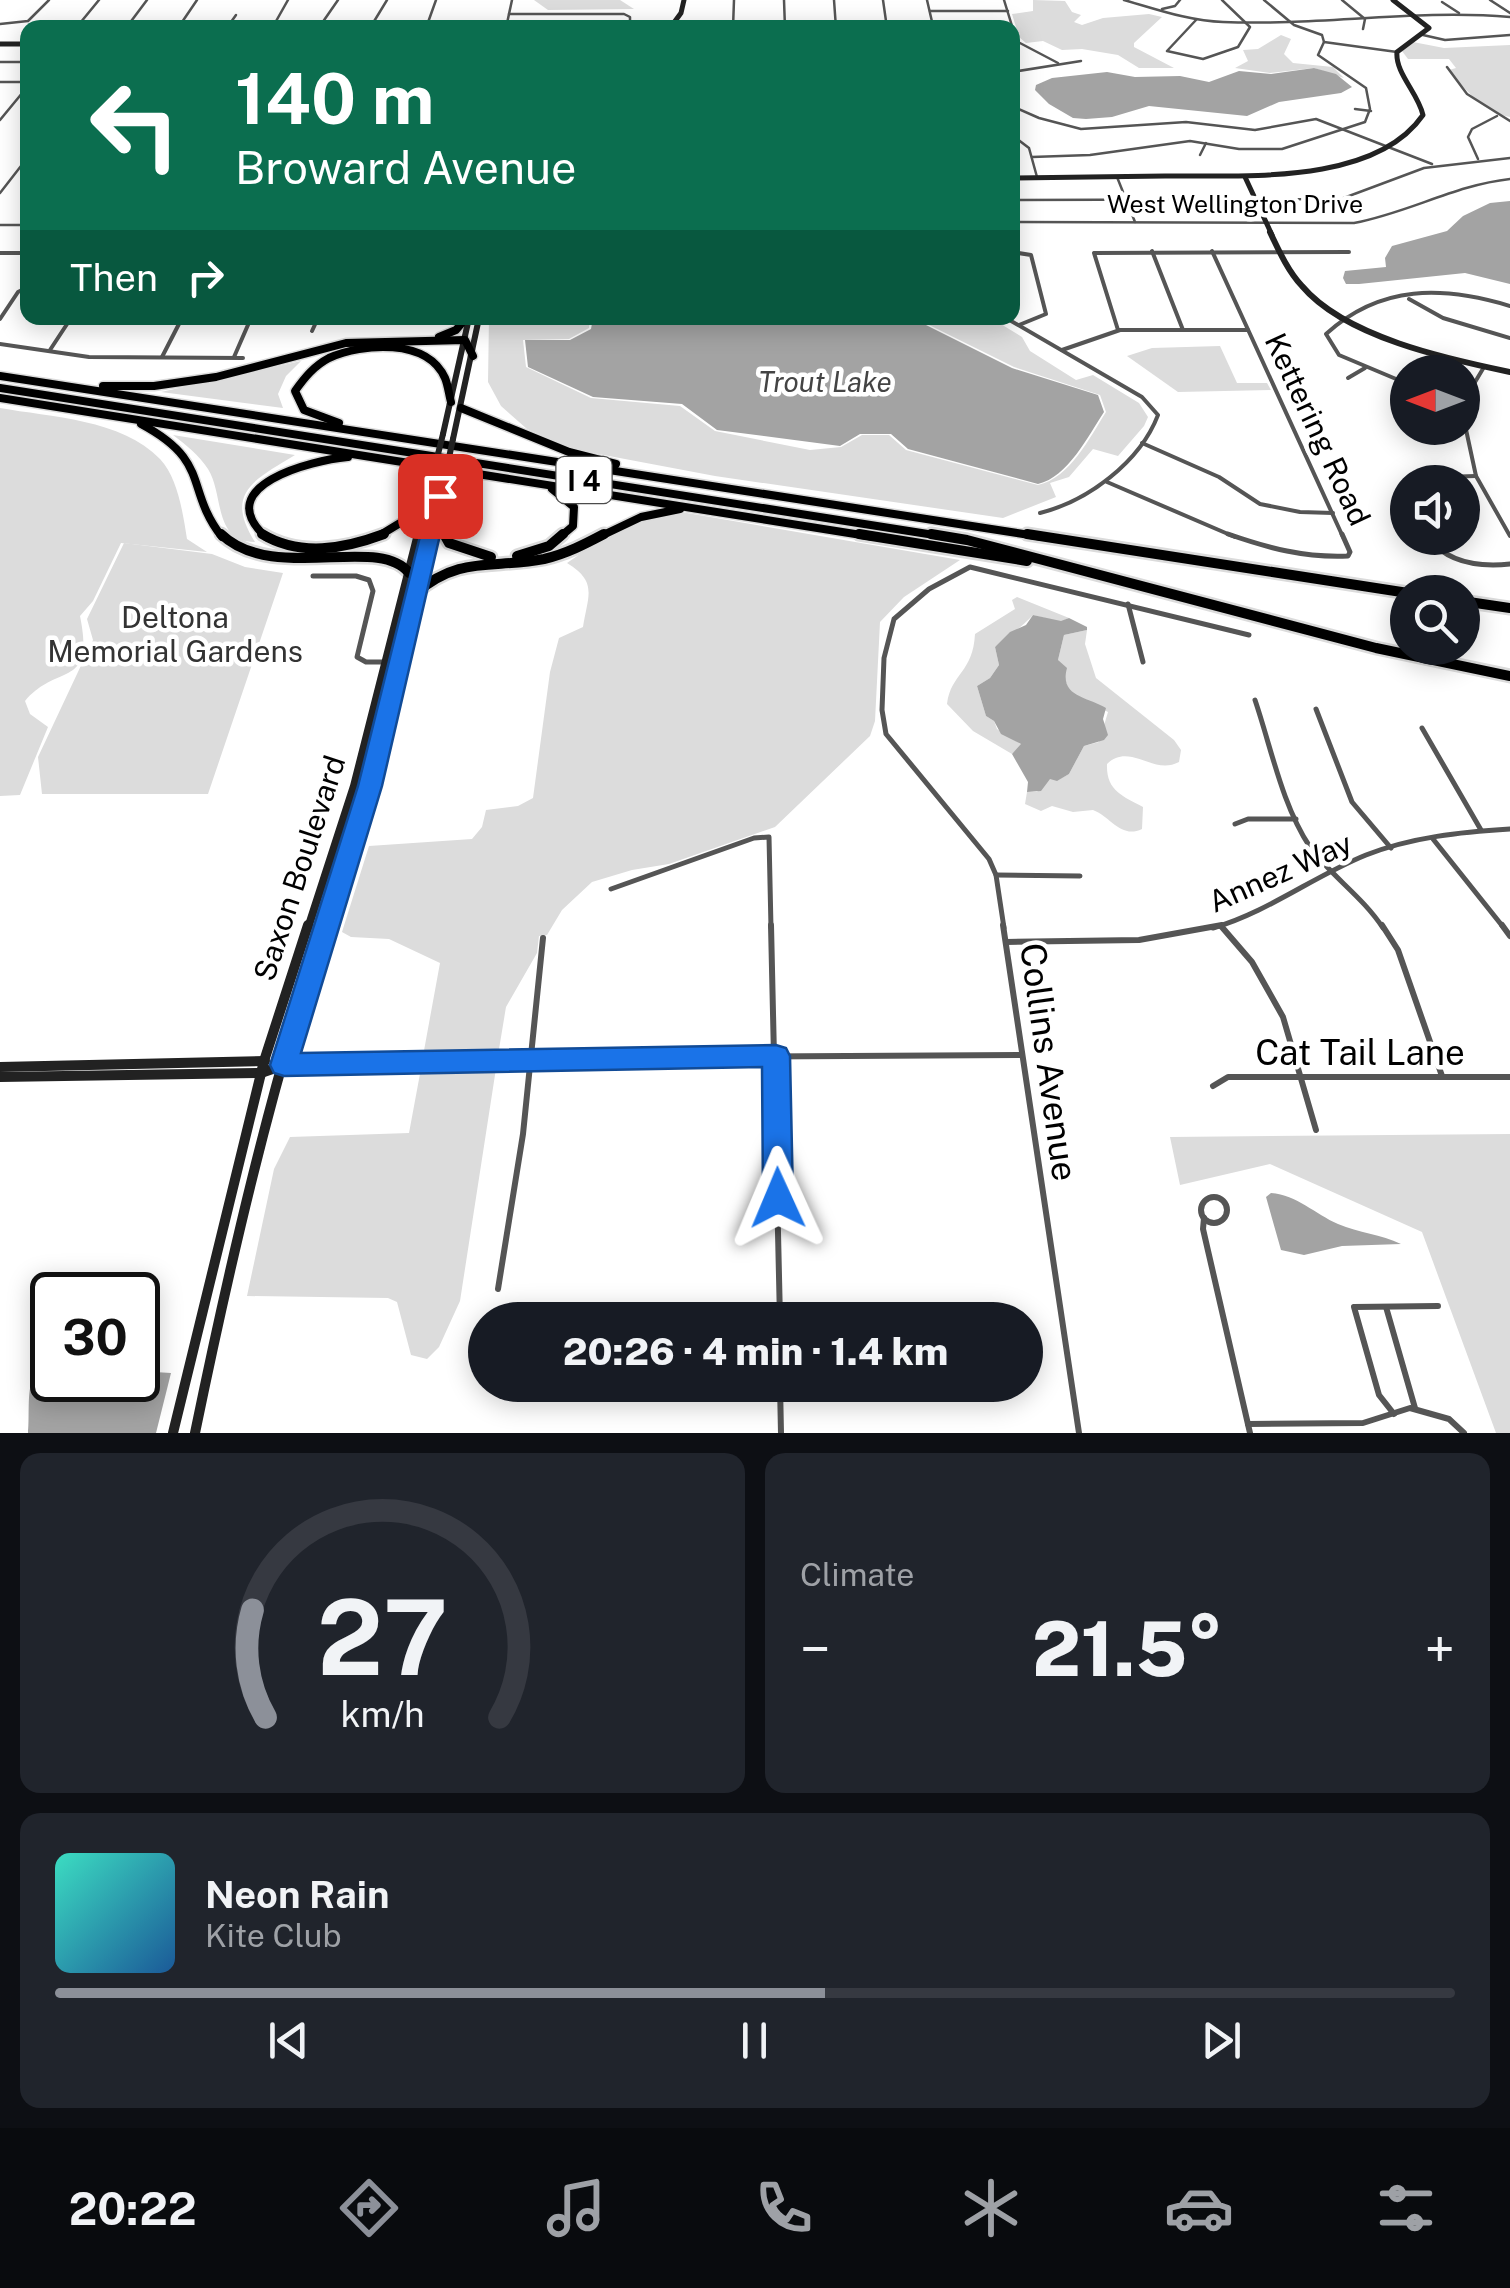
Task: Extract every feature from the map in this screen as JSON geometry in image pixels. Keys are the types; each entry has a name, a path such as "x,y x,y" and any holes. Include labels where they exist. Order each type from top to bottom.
{"highway":[{"path":"423,340 450,333 459,325"},
{"path":"47,382 103,386 184,383 346,343 465,340 473,356"},
{"path":"388,436 304,410 295,391 299,381 308,370 338,355 368,349 403,349 439,364 447,378 451,402"},
{"name":"I 4","path":"0,376 1390,589"},
{"name":"I 4","path":"0,388 966,540 1376,648 1510,676"},
{"path":"0,398 1016,560 1164,593"},
{"path":"461,408 569,452 705,484"},
{"path":"106,414 167,438 188,458 222,540 283,559 392,559 408,573"},
{"path":"395,461 329,458 296,466 262,486 253,499 251,518 270,538 293,547 326,548 364,542 391,531 406,519 439,475"},
{"path":"435,516 446,540 466,552 495,558 539,550 568,533 575,513 563,495 532,482"},
{"path":"416,594 434,576 455,566 546,558 632,517 690,509 736,514"},
{"path":"1480,604 1510,608"}],"main road":[{"path":"1020,178 1245,178 1316,169 1390,146 1410,134 1423,115 1419,96 1396,62 1398,52 1428,26 1393,0"},
{"path":"1245,178 1303,289 1346,318 1432,352 1510,372"},
{"name":"Saxon Boulevard","path":"195,1433 216,1331 284,1065 315,954 357,831 402,662 435,516 443,434 466,325"},
{"name":"Saxon Boulevard","path":"172,1433 263,1067 346,811 408,573 454,438 478,325"},
{"path":"346,811 349,824 357,831"},
{"path":"340,830 346,836 349,856"},
{"path":"0,1077 284,1065"},
{"path":"0,1067 263,1067"}],"street":[{"path":"26,20 49,0"},
{"path":"83,20 99,0"},
{"path":"322,20 338,0"},
{"path":"508,20 512,0"},
{"path":"928,0 932,20"},
{"path":"1004,0 1010,20"},
{"path":"1124,0 1196,20 1245,22 1459,13 1510,15"},
{"path":"1158,10 1176,6 1180,0"},
{"path":"1196,20 1167,51 1190,58 1229,54 1249,33 1245,22 1222,0"},
{"path":"1032,156 1090,155 1176,142 1282,149 1365,122 1373,105 1366,88 1349,71 1318,55 1324,42 1322,35 1286,18 1264,0"},
{"path":"1342,0 1365,19"},
{"path":"1490,0 1510,15"},
{"path":"1442,2 1459,13"},
{"path":"930,11 1008,11"},
{"path":"509,14 624,14 630,20"},
{"path":"232,20 236,15"},
{"path":"1363,30 1365,19"},
{"path":"1422,35 1445,40 1510,35"},
{"path":"1324,42 1398,52"},
{"path":"1020,43 1058,63"},
{"path":"1020,49 1026,48"},
{"path":"1020,70 1081,61"},
{"path":"1448,66 1446,70 1467,94 1510,121"},
{"path":"0,120 20,95"},
{"path":"0,106 12,106"},
{"path":"1356,109 1371,112"},
{"path":"1020,110 1047,124 1083,131 1184,122 1256,130 1308,118 1390,146 1434,166"},
{"path":"1478,159 1468,137 1472,130 1498,116"},
{"path":"1020,141 1032,156 1037,178"},
{"path":"1200,155 1206,143"},
{"path":"1020,200 1355,197 1390,180 1434,166 1510,158"},
{"path":"0,193 20,167"},
{"path":"1118,177 1135,222"},
{"name":"West Wellington Drive","path":"1020,222 1268,224 1379,220 1450,189 1510,179"},
{"path":"1152,252 1183,330"},
{"name":"Kettering Road","path":"1107,482 1256,544 1348,556 1212,252"},
{"path":"1118,330 1094,253 1349,252"},
{"path":"1020,253 1031,255 1046,314 1020,325"},
{"path":"0,318 20,291"},
{"path":"1390,377 1339,356 1326,337 1329,329 1379,302 1407,298 1459,292 1510,306"},
{"path":"1407,298 1443,318 1510,338"},
{"path":"50,350 66,325"},
{"path":"162,357 178,325"},
{"path":"234,357 248,325"},
{"path":"312,331 315,325"},
{"path":"1020,325 1155,407 1159,418 1107,482 1056,512 1040,513"},
{"path":"1062,350 1118,330 1248,330"},
{"path":"0,344 89,356 242,358"},
{"path":"1480,374 1484,367"},
{"path":"1348,378 1365,368"},
{"path":"1141,443 1219,477 1260,504 1332,513"},
{"path":"1480,483 1510,536"},
{"path":"1445,555 1510,564"},
{"name":"Collins Avenue","path":"1079,1433 996,875 989,859 886,734 881,719 892,621 962,568 981,568 1128,604"},
{"path":"313,576 370,580 373,592 357,656 366,662 402,662"},
{"path":"1143,662 1128,604 1249,635"},
{"path":"1255,700 1296,818 1312,848 1368,904 1388,930 1442,1076"},
{"path":"1316,709 1352,802 1390,848"},
{"path":"1422,728 1481,830"},
{"path":"1235,824 1248,819 1296,818"},
{"name":"Annez Way","path":"1006,942 1138,940 1221,926 1346,864 1390,848 1481,830 1510,830"},
{"path":"611,889 754,838 770,837 780,1302"},
{"path":"1434,839 1510,936"},
{"path":"996,875 1080,876"},
{"path":"1221,926 1270,988 1283,1017 1316,1130"},
{"path":"498,1289 523,1134 543,938"},
{"path":"284,1065 530,1058 1022,1055"},
{"name":"Cat Tail Lane","path":"1213,1086 1228,1077 1510,1077"},
{"path":"1204,1218 1215,1223 1225,1220 1227,1207 1207,1198 1199,1209 1249,1428 1363,1423 1415,1408 1449,1420 1464,1433"},
{"path":"1394,1414 1379,1395 1354,1306 1438,1306"},
{"path":"1386,1307 1415,1408"},
{"path":"780,1402 781,1433"}],"green space":[{"path":"534,0 620,0 634,9 548,10"},
{"path":"1033,0 1065,1 1072,12 1081,15 1074,22 1082,25 1103,18 1149,14 1162,17 1134,47 1174,68 1139,68 1118,55 1062,50 1043,41 1026,43 1020,38 1020,20 1014,20 1012,14 1033,11"},
{"path":"1281,35 1291,39 1284,54 1293,63 1333,67 1344,78 1314,68 1270,73 1235,68 1248,61 1243,50 1258,49"},
{"path":"1413,42 1444,48 1510,45 1510,117 1492,111 1469,93 1449,70 1456,68 1449,59 1408,59 1402,51"},
{"path":"489,325 589,325 569,339 523,340 526,367 591,398 680,406 715,431 810,450 841,447 862,435 889,435 906,450 1038,485 1069,465 1106,412 1100,395 1014,367 929,325 1002,325 1022,337 1030,351 1076,380 1093,375 1139,403 1148,417 1118,456 1093,449 1069,477 1050,483 1056,497 1003,518 715,476 572,449 527,429 501,406 488,382"},
{"path":"1220,346 1237,383 1267,383 1271,390 1178,392 1127,356 1152,348"},
{"path":"301,361 286,376 278,394 283,408 161,392"},
{"path":"0,408 84,422 126,435 144,446 160,459 171,476 187,539 207,552 121,543 93,601 80,616 83,639 78,665 37,689 25,701 30,714 48,727 20,795 0,796"},
{"path":"173,435 295,455 248,489 242,511 255,542 232,534 208,469"},
{"path":"662,512 960,560 904,597 880,622 875,721 870,736 775,827 669,864 592,882 562,910 547,935 539,936 537,953 506,1007 498,1055 423,1056 440,963 389,939 351,937 342,932 369,846 472,839 482,827 486,810 518,806 533,798 550,672 559,638 583,627 588,598 587,583 567,563 619,527"},
{"name":"Deltona Memorial Gardens","path":"124,543 212,554 245,567 283,573 208,794 42,794 38,757 93,640 87,619"},
{"path":"1017,597 1069,618 1061,622 1033,615 995,647 999,665 990,678 977,686 986,716 997,729 1022,745 1012,754 973,731 947,704 970,657 975,634 1015,609 1012,600"},
{"path":"1087,630 1085,644 1096,678 1174,740 1181,750 1179,762 1169,765 1124,756 1107,764 1113,787 1143,807 1142,829 1135,831 1122,829 1093,810 1073,812 1052,806 1041,811 1025,804 1027,792 1037,792 1050,778 1058,780 1069,774 1084,746 1099,742 1108,712 1074,695 1058,660 1064,635"},
{"path":"497,1062 460,1301 439,1347 427,1359 411,1355 397,1302 388,1298 247,1296 274,1169 290,1137 409,1133 422,1063"},
{"path":"1510,1134 1510,1433 1496,1433 1422,1232 1270,1164 1180,1185 1170,1137"}],"water":[{"path":"1314,68 1336,74 1352,87 1341,93 1279,102 1247,116 1149,106 1112,117 1073,118 1035,90 1036,85 1052,78 1107,72 1135,77 1180,76 1209,82 1239,71 1271,74"},
{"path":"1510,201 1510,284 1465,273 1359,284 1346,284 1343,278 1345,271 1386,267 1385,258 1392,246 1447,231 1463,216 1490,203"},
{"name":"Trout Lake","path":"592,325 926,325 1012,368 1098,395 1104,412 1068,464 1038,484 908,449 891,434 860,434 840,446 717,430 682,404 593,397 528,367 525,340 570,340"},
{"path":"1033,615 1061,621 1069,618 1087,627 1064,635 1058,660 1067,668 1067,685 1071,690 1106,708 1103,719 1108,735 1084,746 1069,774 1057,781 1050,779 1041,791 1027,792 1028,782 1012,754 1021,744 1001,734 986,716 977,686 990,678 999,665 995,647 1010,632 1026,625"},
{"path":"1271,1193 1298,1201 1338,1224 1401,1244 1342,1246 1304,1255 1281,1250 1266,1197"},
{"path":"160,1372 171,1373 156,1433 28,1433 30,1394 30,1402 160,1402"}],"route":[{"path":"440,496 370,786 315,954 284,1065 497,1058 776,1056 778,1198"}]}
